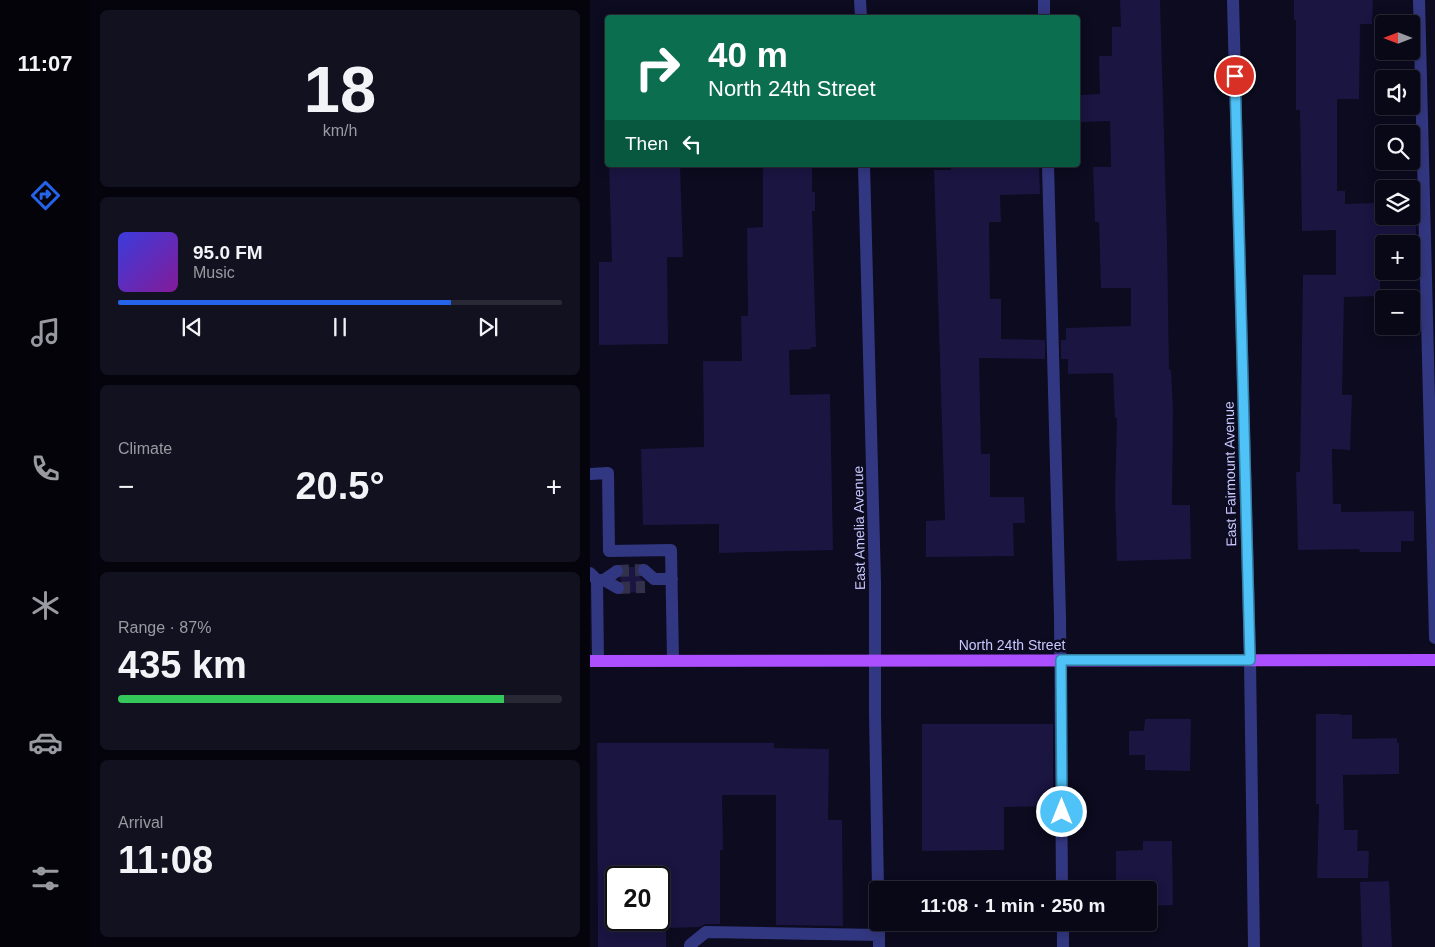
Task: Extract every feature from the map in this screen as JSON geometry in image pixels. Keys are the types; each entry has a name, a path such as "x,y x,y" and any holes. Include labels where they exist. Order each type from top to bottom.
{"main road":[{"name":"North 24th Street","path":"594,661 1435,660"}],"street":[{"path":"860,0 861,15"},
{"path":"1044,0 1044,15"},
{"name":"East Fairmount Avenue","path":"1233,0 1250,660 1254,947"},
{"path":"1419,0 1435,638"},
{"name":"East Amelia Avenue","path":"864,167 875,582 878,881"},
{"path":"1048,167 1061,660 1062,881"},
{"path":"590,474 608,473 609,551 671,550 673,660"},
{"path":"644,570 650,583 672,579"},
{"path":"597,578 617,571"},
{"path":"597,578 618,588"},
{"path":"594,661 597,578"},
{"path":"1063,931 1063,947"},
{"path":"690,947 706,932 879,935"}],"building":[{"path":"1120,0 1160,0 1169,370 1171,370 1173,411 1172,505 1190,505 1191,559 1117,561 1115,496 1117,418 1115,418 1113,373 1068,374 1068,359 1061,359 1061,340 1066,340 1066,328 1131,326 1131,288 1101,288 1099,222 1095,222 1093,167 1111,167 1110,121 1081,122 1081,95 1100,94 1099,56 1112,56 1112,27 1121,27"},
{"path":"1294,0 1373,0 1372,24 1360,24 1359,99 1337,99 1337,191 1345,191 1345,204 1375,203 1375,225 1416,225 1416,235 1375,235 1375,280 1380,280 1380,290 1375,290 1375,296 1344,297 1342,395 1352,395 1350,450 1332,449 1333,504 1341,504 1341,512 1414,511 1414,541 1401,541 1401,552 1360,552 1359,549 1298,550 1296,472 1300,472 1303,275 1336,275 1336,230 1302,231 1300,110 1296,110 1296,20 1294,20"},
{"path":"609,167 680,167 683,257 667,257 668,344 599,345 599,262 612,262"},
{"path":"763,167 812,167 812,192 815,192 815,211 812,211 816,347 789,350 790,395 830,394 833,550 719,553 719,524 643,525 641,449 704,447 703,361 742,361 741,316 748,316 747,228 763,227"},
{"path":"951,167 1039,167 1040,194 1000,195 1001,222 989,222 990,299 1001,299 1001,339 1045,340 1045,359 979,358 981,454 990,454 990,497 1024,497 1025,523 1013,523 1014,556 926,557 926,521 945,520 934,170 951,170"},
{"path":"624,567 637,567 636,573 645,582 645,592 625,593 625,584 619,579 624,574"},
{"path":"1316,714 1352,715 1352,739 1397,738 1397,743 1399,743 1399,774 1343,775 1344,830 1358,830 1357,851 1369,851 1368,878 1317,878 1319,804 1316,804"},
{"path":"1145,719 1191,719 1190,771 1145,770 1145,755 1129,755 1129,731 1144,731"},
{"path":"922,724 1053,724 1053,806 1004,807 1004,850 922,851"},
{"path":"597,743 774,743 774,748 829,749 828,820 842,820 843,926 776,925 776,795 722,795 723,850 720,850 720,924 670,928 670,866 605,866 605,931 666,931 666,947 598,947"},
{"path":"1143,841 1172,841 1173,905 1157,906 1157,881 1116,880 1116,851 1143,850"},
{"path":"1389,881 1392,947 1362,947 1360,882"}],"tunnel":[{"path":"617,571 644,570"},
{"path":"618,588 645,587"}],"route":[{"path":"1062,812 1061,660 1250,660 1235,76"}]}
